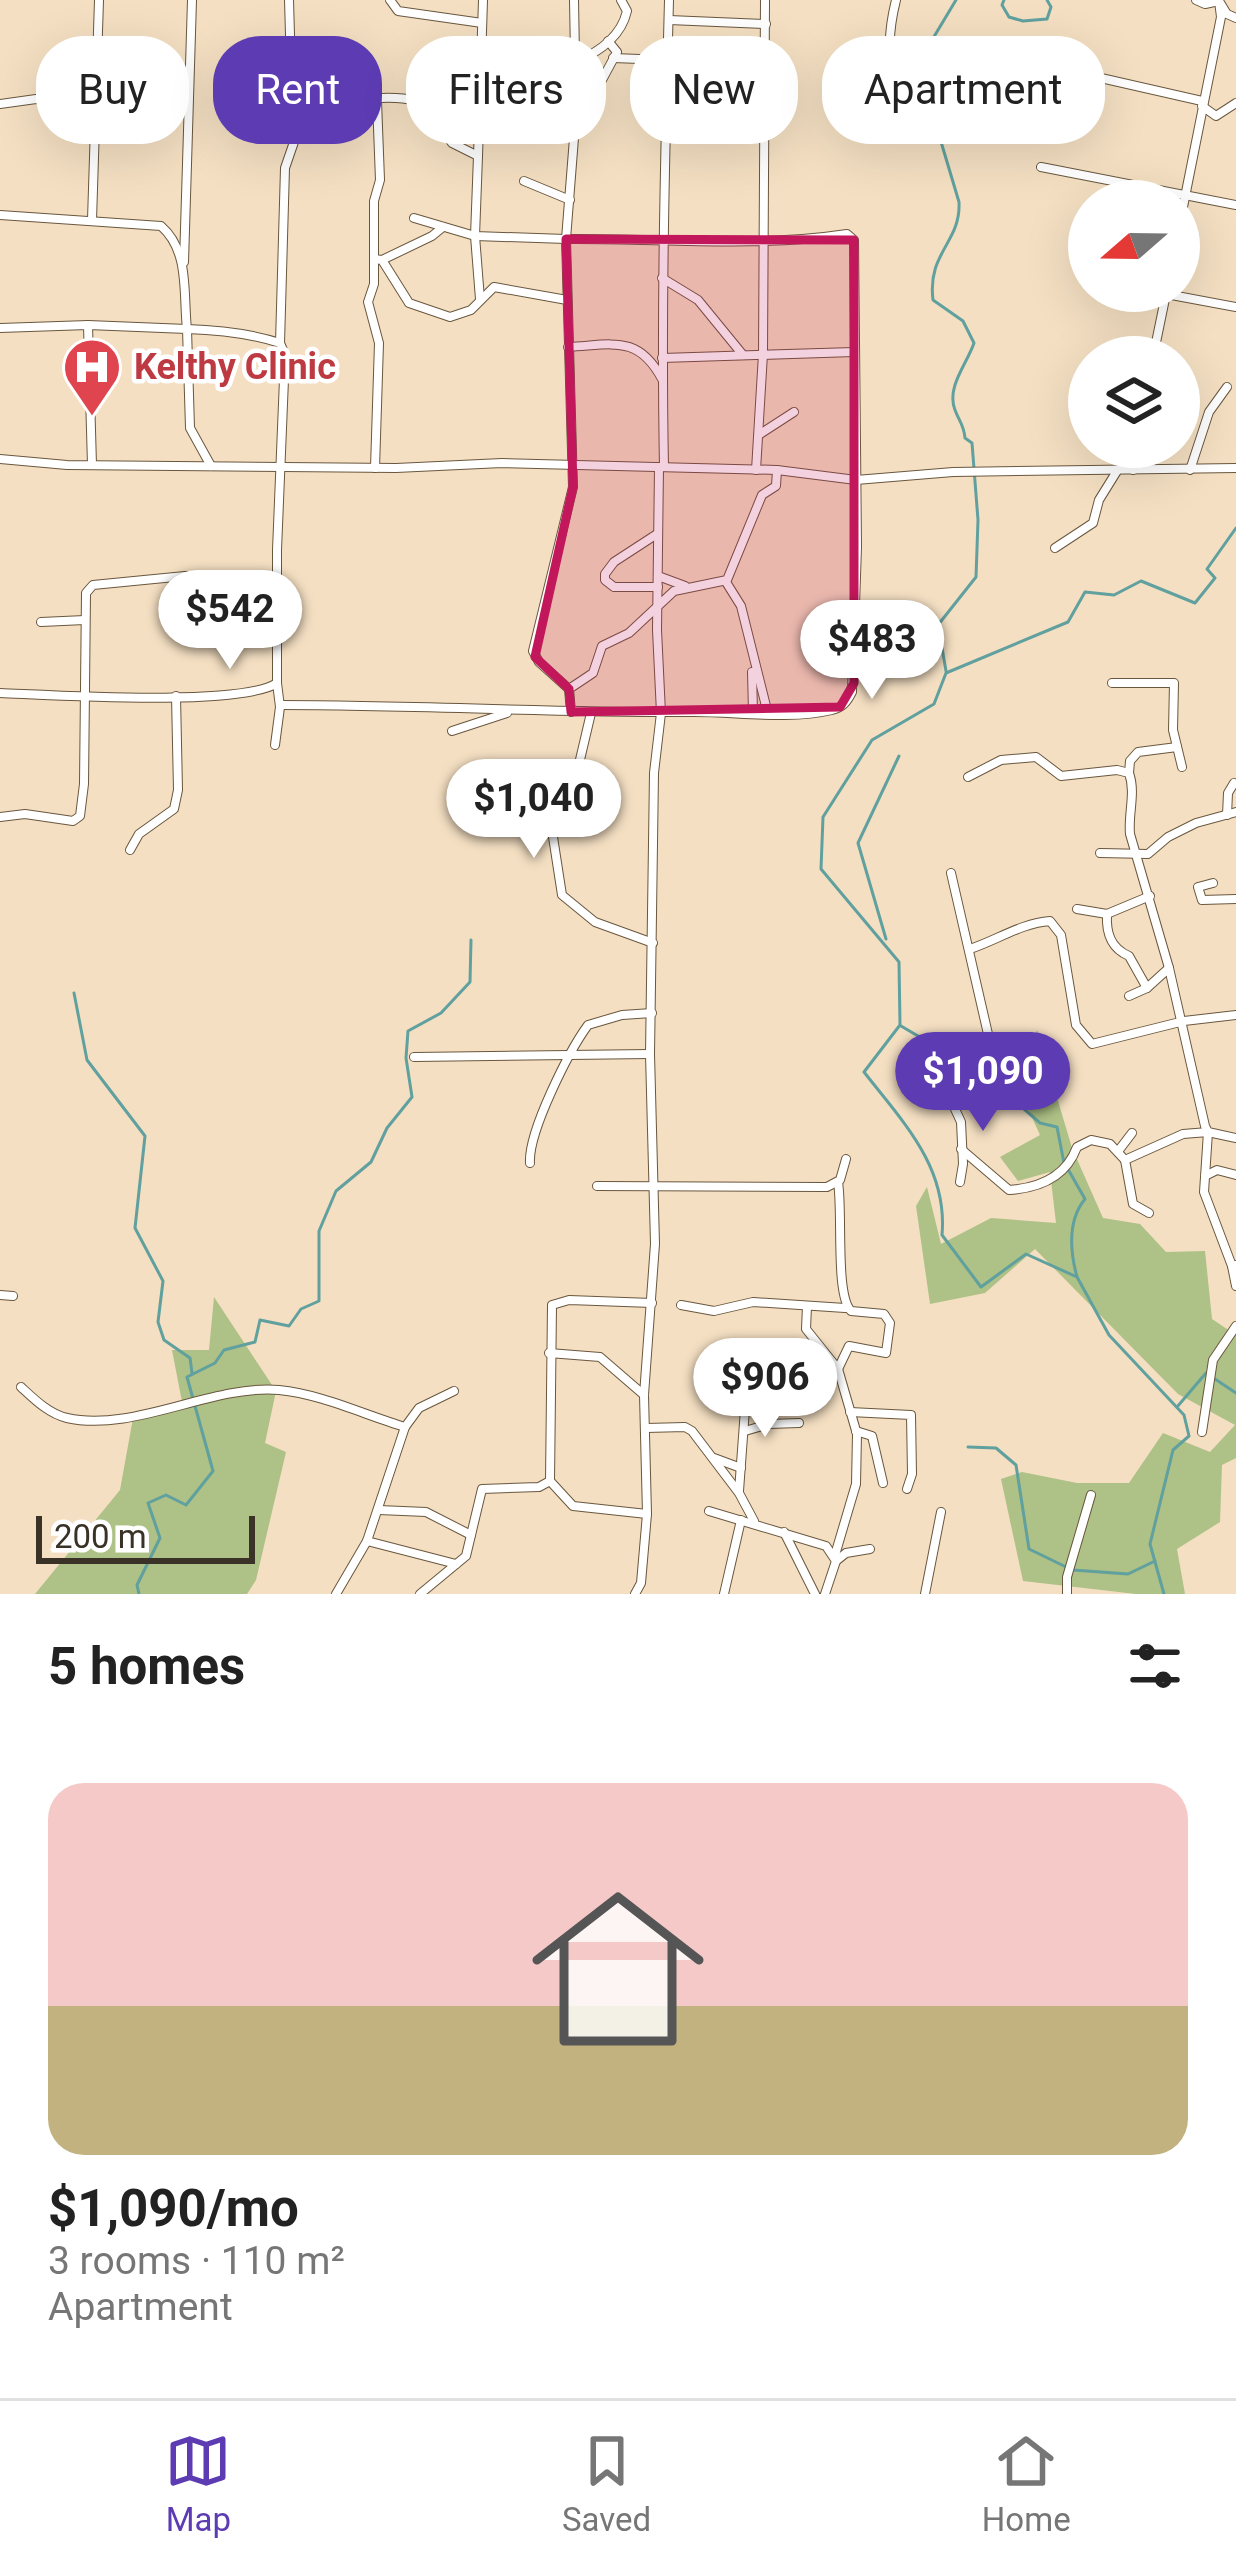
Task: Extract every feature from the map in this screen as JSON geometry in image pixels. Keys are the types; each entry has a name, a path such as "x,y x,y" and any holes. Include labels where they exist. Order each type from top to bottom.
{"street":[{"path":"98,36 99,0"},
{"path":"192,0 184,270 190,428 212,467"},
{"path":"290,0 291,36"},
{"path":"390,0 398,11 483,23"},
{"path":"483,0 483,36"},
{"path":"574,0 574,36"},
{"path":"606,72 617,52 608,41 622,31 627,11 621,0"},
{"path":"668,36 669,0"},
{"path":"756,470 763,354 765,0"},
{"path":"891,36 896,0"},
{"path":"1196,0 1205,4 1219,1"},
{"path":"1219,1 1236,18"},
{"path":"1188,180 1222,17 1219,1"},
{"path":"669,20 766,24"},
{"path":"613,58 630,59"},
{"path":"1105,80 1202,104 1216,116 1236,103"},
{"path":"0,104 36,99"},
{"path":"1222,114 1236,118"},
{"path":"92,221 95,144"},
{"path":"275,745 280,705 285,168 293,144"},
{"path":"375,468 379,343 368,302 378,260 374,201 380,180 378,144"},
{"path":"454,144 478,156"},
{"path":"479,144 475,236 480,301"},
{"path":"571,712 569,689 533,651 572,497 566,239 574,144"},
{"path":"635,1594 641,1583 647,1514 644,1395 652,1303 650,1054 654,773 662,712 658,582 667,144"},
{"path":"1041,167 1106,180"},
{"path":"524,181 570,200"},
{"path":"1200,199 1236,205"},
{"path":"0,214 160,226 172,235 184,270"},
{"path":"280,705 768,714 832,710 845,704 852,692 853,237 763,242 475,236 414,218"},
{"path":"378,260 444,226"},
{"path":"378,260 397,279 409,304 450,317 466,313 494,287 566,300"},
{"path":"662,278 698,300 744,356"},
{"path":"1200,300 1236,307"},
{"path":"88,325 92,465"},
{"path":"0,328 220,328 280,343"},
{"path":"568,347 638,349 653,362 662,380"},
{"path":"662,358 854,352"},
{"path":"1190,470 1209,412 1227,387"},
{"path":"758,435 794,412"},
{"path":"0,460 375,468 502,463 777,470 856,480 984,471 1236,468"},
{"path":"725,582 761,498 776,488 777,470"},
{"path":"1055,548 1094,523 1099,500 1117,471"},
{"path":"659,533 614,562 605,580 614,587 658,582 690,588"},
{"path":"0,817 25,814 73,821 80,815 86,592 100,583 185,576 278,580"},
{"path":"569,689 593,673 602,646 627,635 674,591 725,582"},
{"path":"725,582 741,606 768,714"},
{"path":"41,622 85,620"},
{"path":"752,659 753,712"},
{"path":"0,693 176,696 257,693 278,683"},
{"path":"1112,683 1174,683 1173,730 1182,767"},
{"path":"130,850 139,835 174,809 178,790 176,696"},
{"path":"452,731 508,712"},
{"path":"592,712 553,837 562,895 595,922 653,943"},
{"path":"1177,747 1138,752 1131,758 1130,834 1184,1022 1208,1132 1206,1197 1234,1265 1236,1286"},
{"path":"968,777 1001,760 1036,757 1061,776 1129,773"},
{"path":"1100,853 1148,854 1168,836 1231,814 1228,794 1234,783"},
{"path":"951,873 988,1034"},
{"path":"1213,883 1198,886 1202,900 1236,899"},
{"path":"1077,909 1106,914 1150,896"},
{"path":"1106,914 1110,939 1129,956 1147,988"},
{"path":"970,949 1034,922 1051,920 1061,935 1076,1025 1092,1045 1184,1022 1236,1015"},
{"path":"1129,996 1147,988 1169,968"},
{"path":"530,1162 536,1123 593,1022 652,1013"},
{"path":"414,1057 650,1054"},
{"path":"944,1085 958,1113 960,1182"},
{"path":"1125,1160 1183,1134 1208,1132 1236,1138"},
{"path":"1119,1150 1132,1133"},
{"path":"961,1149 1009,1190 1040,1185 1070,1166 1077,1147 1091,1140 1119,1150 1133,1204 1149,1213"},
{"path":"845,1308 838,1182 846,1159"},
{"path":"1205,1176 1217,1170 1236,1175"},
{"path":"598,1186 827,1187 838,1182"},
{"path":"0,1295 13,1296"},
{"path":"647,1514 573,1506 550,1481 553,1402 549,1353 554,1302 652,1303"},
{"path":"681,1305 714,1311 754,1303 888,1315 889,1350 884,1354 849,1346 838,1370"},
{"path":"807,1306 808,1337 838,1370 856,1431 856,1484 825,1594"},
{"path":"1202,1432 1216,1353 1236,1326"},
{"path":"549,1353 600,1357 644,1395"},
{"path":"21,1387 45,1407 70,1419 129,1420 206,1400 277,1390 405,1427"},
{"path":"336,1594 367,1540 405,1427 419,1408 454,1391"},
{"path":"739,1493 745,1409"},
{"path":"850,1412 911,1415 912,1474 907,1489"},
{"path":"745,1431 799,1423"},
{"path":"646,1428 686,1427 739,1493 754,1522"},
{"path":"856,1431 872,1436 883,1483"},
{"path":"710,1457 741,1468"},
{"path":"420,1594 468,1552 482,1489 539,1486 550,1481"},
{"path":"1066,1594 1091,1495"},
{"path":"379,1510 433,1514 471,1535"},
{"path":"709,1511 826,1546 836,1558"},
{"path":"925,1594 940,1512"},
{"path":"724,1594 741,1520"},
{"path":"784,1531 815,1594"},
{"path":"367,1540 458,1564"},
{"path":"836,1558 870,1549"}],"highlighted area":[{"path":"566,239 854,240 854,683 840,707 571,712 569,689 535,657 573,487"}],"green space":[{"path":"1037,1030 1072,1148 1103,1218 1140,1224 1166,1252 1205,1251 1212,1319 1236,1335 1236,1458 1222,1465 1220,1522 1177,1549 1185,1594 1136,1594 1023,1581 1001,1479 1022,1472 1077,1483 1129,1483 1163,1433 1210,1452 1235,1425 1178,1394 1035,1249 985,1293 930,1304 916,1206 927,1187 941,1244 991,1218 1056,1223 1050,1172 1018,1181 1000,1157 1040,1135 1019,1089"},
{"path":"214,1297 276,1391 265,1443 286,1452 256,1580 247,1594 35,1594 120,1490 133,1418 183,1407 172,1350 209,1350"}],"waterway":[{"path":"946,671 938,625 976,577 978,520 972,443 965,438 953,401 955,384 974,343 963,321 933,300 935,270 955,228 959,202 933,115 914,99 914,70 956,0"},
{"path":"1004,0 1009,17 1023,21 1047,19 1051,7 1047,0"},
{"path":"1164,1594 1150,1544 1173,1450 1189,1436 1184,1415 1109,1335 1077,1277 1026,1254 981,1287 942,1235 938,1188 930,1167 864,1072 900,1025 899,962 821,869 823,817 872,740 934,704 946,673 1068,622 1085,592 1114,595 1141,581 1195,603 1215,578 1207,569 1236,528"},
{"path":"886,939 858,843 899,756"},
{"path":"139,1594 137,1585 160,1538 148,1503 166,1495 186,1505 213,1471 187,1377 215,1363 224,1350 255,1342 260,1320 289,1326 301,1309 319,1301 319,1231 336,1191 371,1162 387,1128 412,1097 406,1058 408,1031 441,1013 470,982 471,940"},
{"path":"74,993 87,1060 145,1136 135,1228 163,1281 158,1322 164,1340 190,1358 192,1373"},
{"path":"901,1026 930,1043 931,1061 942,1072 974,1065 1040,1123 1057,1127 1064,1163"},
{"path":"1069,1171 1085,1199 1072,1236 1077,1277"},
{"path":"1177,1407 1206,1373 1236,1393"},
{"path":"968,1447 996,1448 1016,1465 1029,1549 1064,1566"},
{"path":"1073,1570 1128,1574 1155,1561"}],"place":[{"name":"Kelthy Clinic","path":"92,418"}]}
